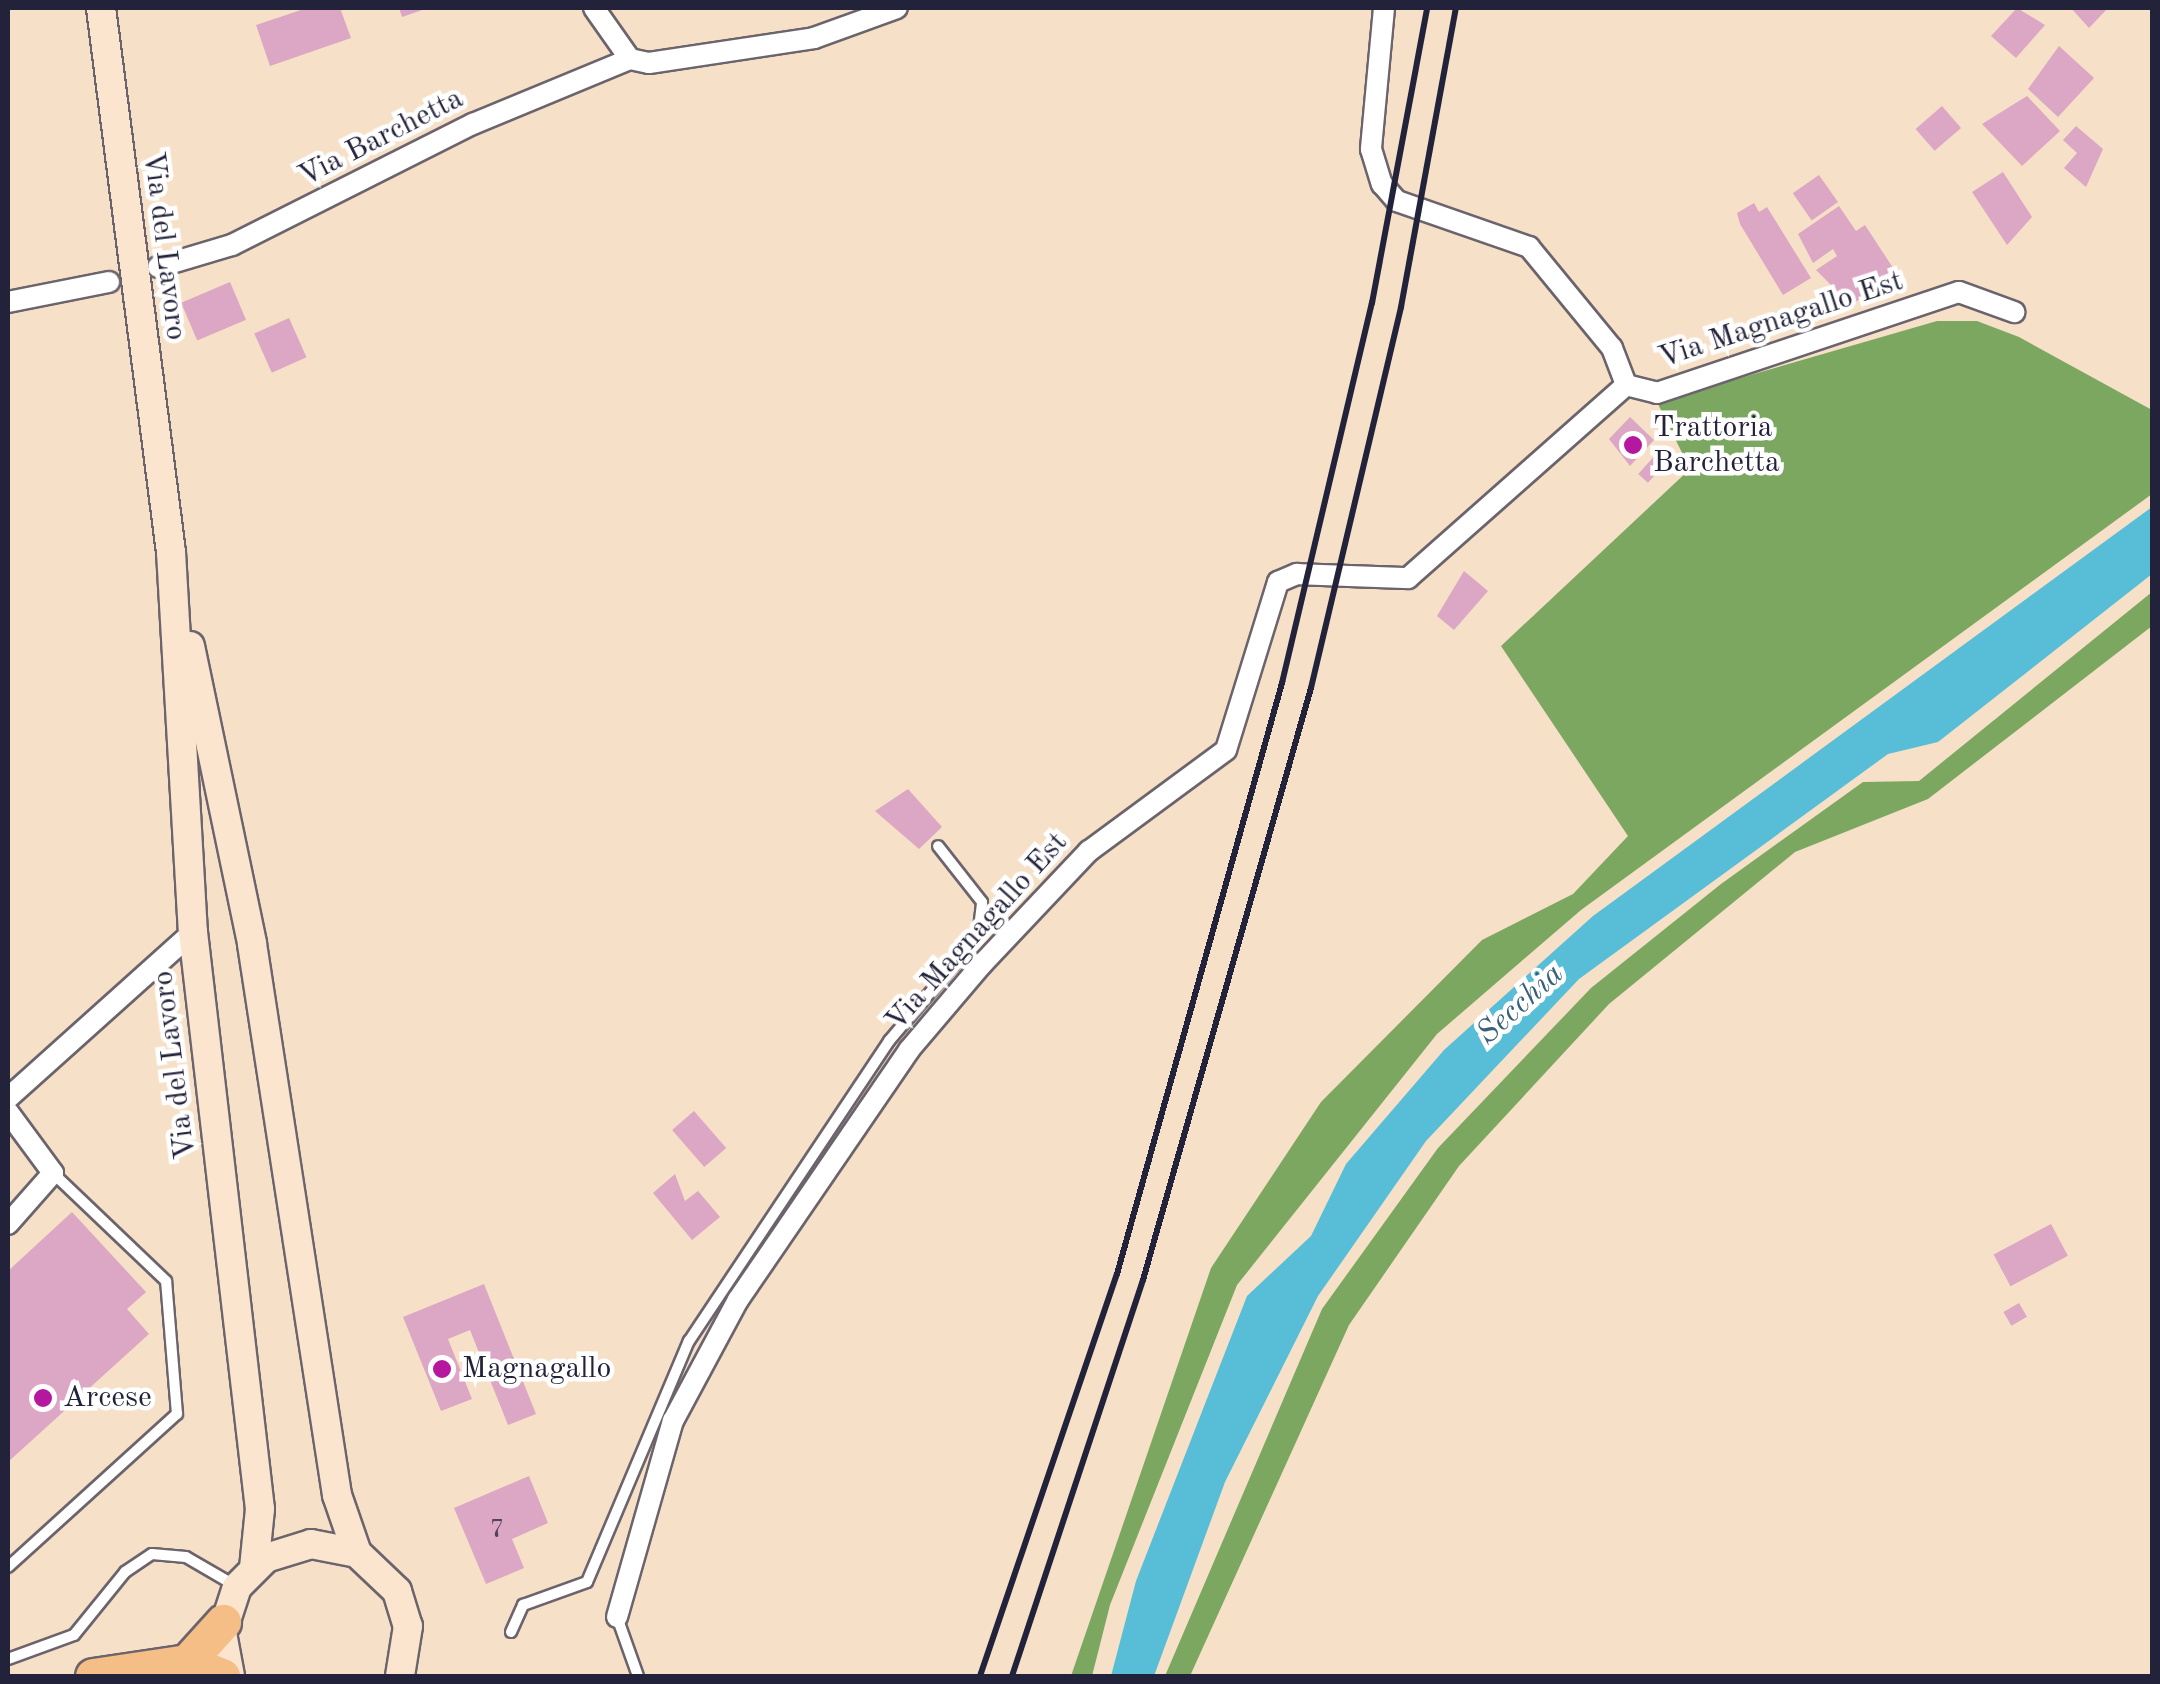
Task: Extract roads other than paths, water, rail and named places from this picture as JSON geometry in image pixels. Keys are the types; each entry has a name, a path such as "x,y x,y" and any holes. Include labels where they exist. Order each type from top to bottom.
{"highway":[{"path":"187,1662 223,1622"},
{"path":"93,1676 187,1662 222,1676"}],"main road":[{"name":"Via del Lavoro","path":"101,8 171,552 192,932 260,1509 245,1577 223,1622 230,1676"},
{"name":"Via del Lavoro","path":"171,552 252,944 337,1496 357,1554 386,1576 404,1608 400,1676"},
{"path":"245,1577 296,1546 357,1554"}],"street":[{"path":"594,8 630,58"},
{"name":"Via Barchetta","path":"158,267 243,241 473,124 630,58 814,38 897,8"},
{"path":"1384,8 1370,150 1382,184 1397,200 1529,247 1612,348 1626,385"},
{"path":"8,302 109,282"},
{"name":"Via Magnagallo Est","path":"618,1617 673,1421 738,1300 908,1050 982,964 1089,851 1226,750 1270,591 1297,574 1408,578 1626,385 1657,393 1959,292 2014,312"},
{"path":"8,1098 192,932"},
{"path":"8,1112 54,1173 8,1224"}],"lane":[{"path":"511,1632 523,1605 587,1582 689,1341 889,1041 978,936 982,902 938,846"},
{"path":"8,1568 177,1414 166,1281 80,1188 54,1173"},
{"path":"8,1660 74,1635 125,1572 152,1554 186,1557 245,1577"},
{"path":"618,1617 638,1676"}],"water":[{"name":"Secchia","path":"2152,507 2152,574 1938,742 1888,754 1579,979 1426,1141 1318,1296 1225,1482 1154,1676 1111,1676 1136,1581 1247,1296 1311,1236 1346,1164 1444,1050 1593,916"}],"railway":[{"path":"980,1676 1117,1274 1282,683 1372,303 1427,8"},
{"path":"1012,1676 1143,1280 1311,688 1401,307 1456,8"}],"place":[{"name":"Trattoria Barchetta","path":"1633,445"},
{"name":"Magnagallo","path":"442,1369"},
{"name":"Arcese","path":"43,1398"}]}
